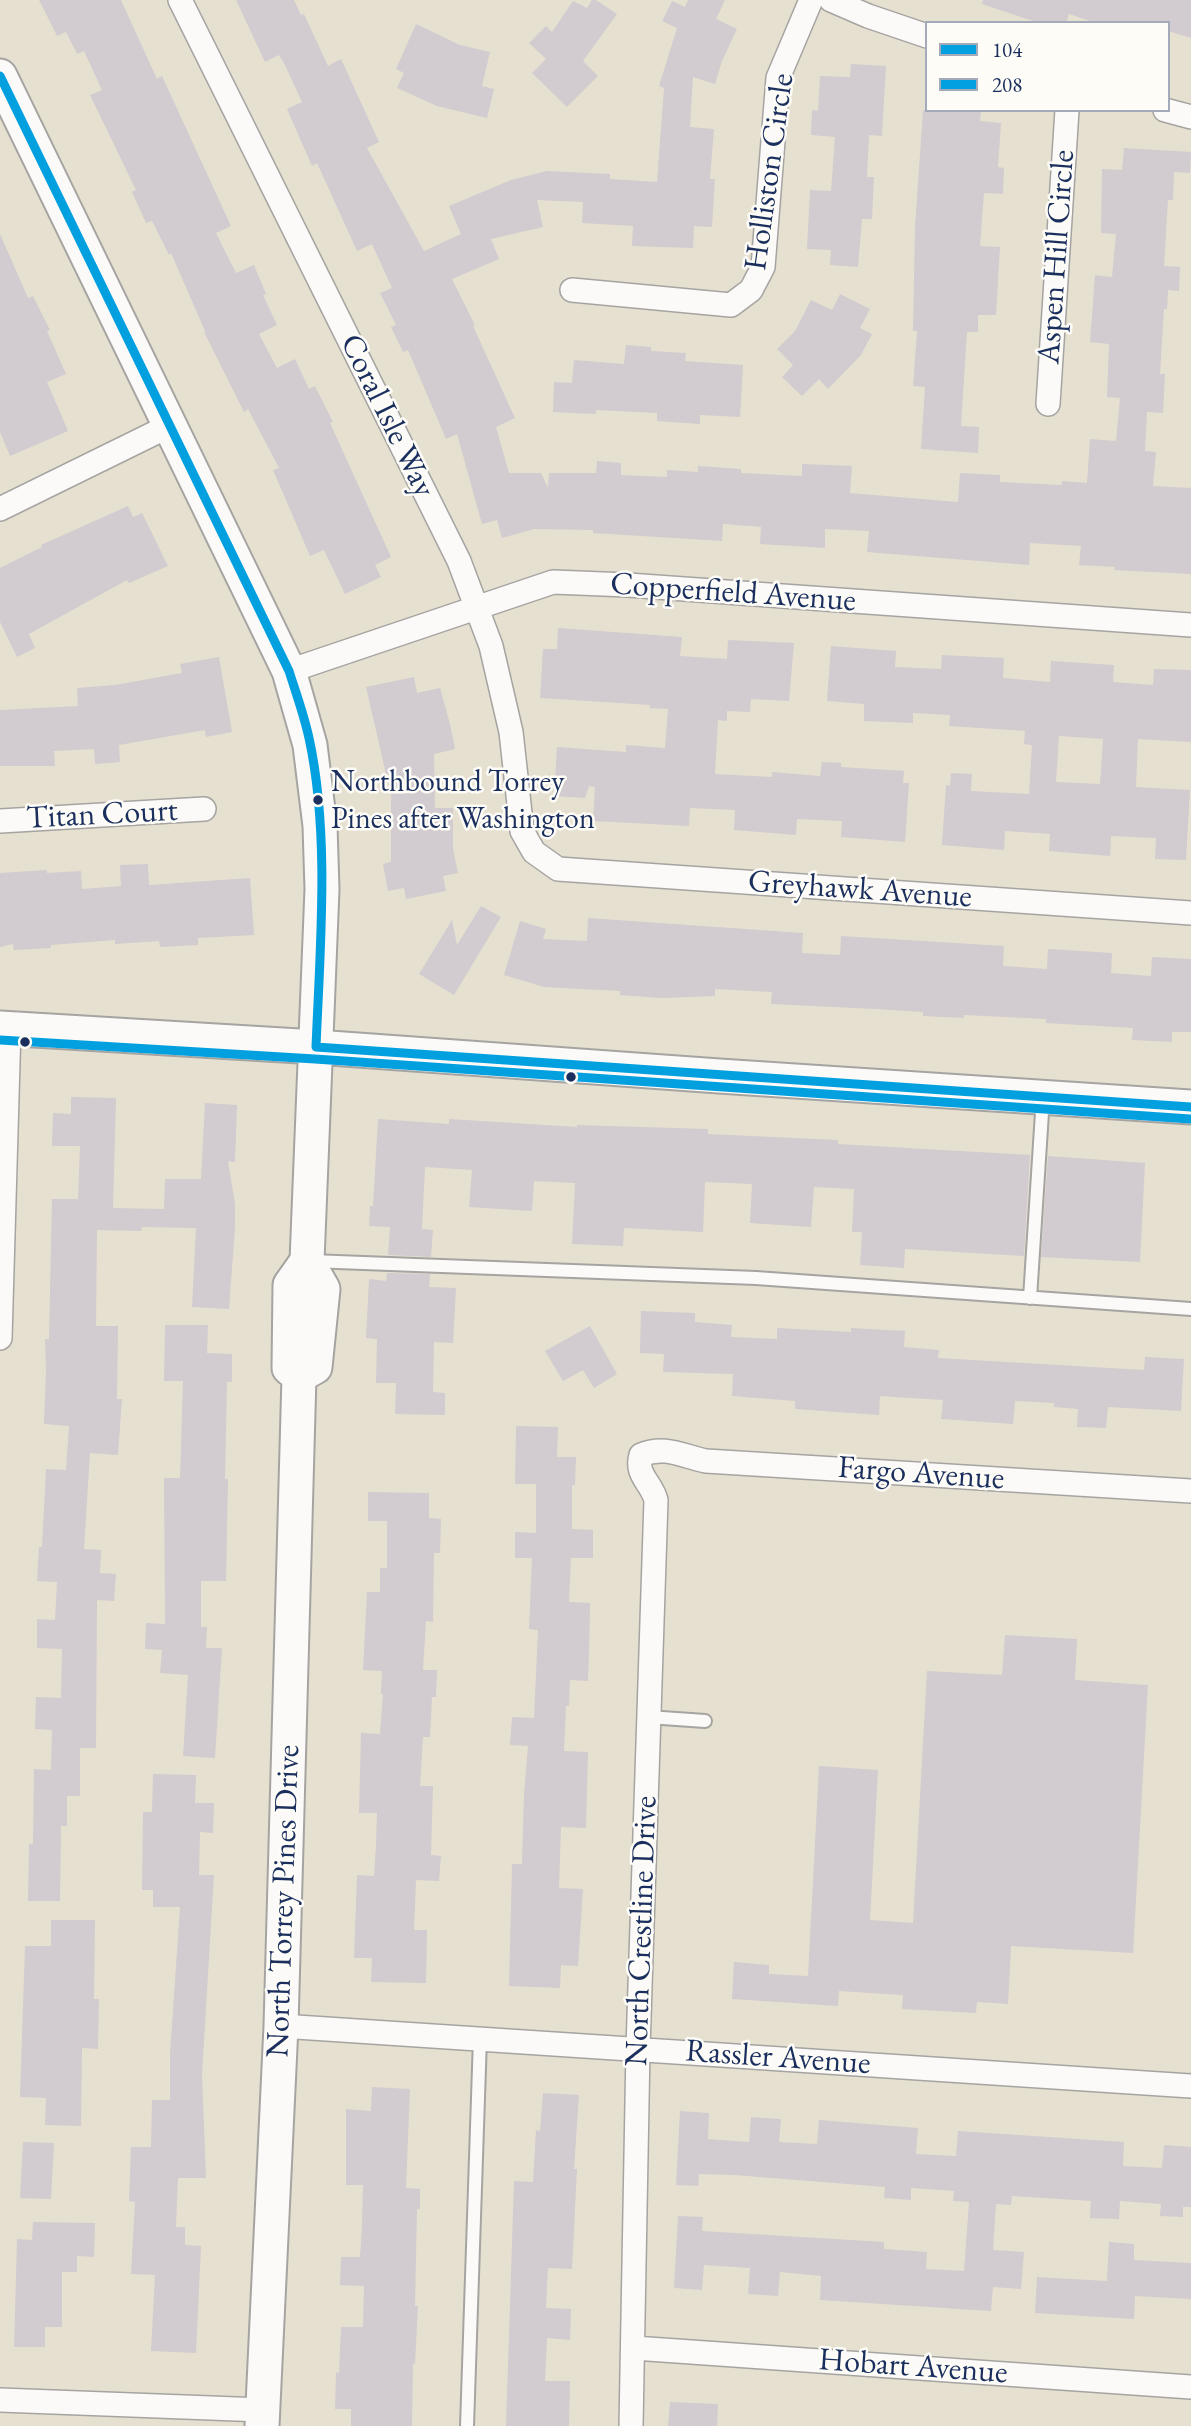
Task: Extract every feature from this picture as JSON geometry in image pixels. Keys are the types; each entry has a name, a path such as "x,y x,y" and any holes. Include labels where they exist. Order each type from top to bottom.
{"main road":[{"name":"North Torrey Pines Drive","path":"0,76 289,671 310,745 320,826 321,889 307,1261 290,1285 289,1368 299,1376 281,2026 262,2418"},
{"path":"3,1027 1191,1107"}],"street":[{"name":"Coral Isle Way","path":"180,0 459,561 491,646 511,732 522,831 534,852"},
{"name":"Holliston Circle","path":"572,290 731,305 751,290 763,267 778,78 811,0"},
{"path":"831,0 925,35"},
{"path":"1170,111 1191,117"},
{"name":"Aspen Hill Circle","path":"1048,404 1067,112"},
{"path":"0,509 171,425"},
{"name":"Copperfield Avenue","path":"289,671 553,582 1191,625"},
{"name":"Titan Court","path":"0,821 204,809"},
{"name":"Greyhawk Avenue","path":"534,852 558,869 1191,913"},
{"path":"0,1338 3,1027"},
{"name":"Fargo Avenue","path":"653,1450 676,1451 706,1461 1191,1491"},
{"name":"North Crestline Drive","path":"631,2426 638,2048 656,1500 650,1484 641,1476 638,1465 641,1455 653,1450"},
{"name":"Rassler Avenue","path":"281,2026 1191,2087"},
{"name":"Hobart Avenue","path":"634,2348 1191,2387"},
{"path":"0,2400 262,2418"}],"lane":[{"path":"1030,1297 1043,1097"},
{"path":"307,1261 756,1278 1191,1309"},
{"path":"648,1717 705,1721"},
{"path":"467,2426 480,2038"}],"building":[{"path":"39,0 121,0 157,79 162,76 231,226 216,233 236,273 254,265 266,294 263,295 277,325 259,334 277,368 295,359 309,389 315,386 333,422 330,423 391,557 375,565 381,577 345,594 324,550 310,556 273,470 279,468 248,409 244,412 204,332 171,253 169,255 152,221 146,223 132,192 136,190 90,95 102,90 84,51 77,54 66,32 57,36"},
{"path":"236,0 294,0 301,15 304,14 328,66 341,59 379,142 367,148 424,251 461,234 449,206 511,180 547,171 610,174 610,179 657,182 664,88 659,86 677,28 662,21 672,1 685,7 688,0 725,0 716,19 737,29 715,84 693,77 690,127 714,129 710,179 715,179 712,227 694,226 693,248 632,246 633,226 582,223 583,202 537,200 543,227 491,239 499,259 452,279 515,418 496,427 509,473 541,473 548,488 549,473 596,473 597,461 621,463 621,475 667,477 667,470 698,472 698,466 741,469 741,473 802,476 802,464 852,466 850,493 958,502 960,473 1000,475 1000,482 1062,485 1062,481 1087,483 1090,439 1116,441 1120,398 1107,397 1109,344 1090,342 1095,275 1112,277 1116,234 1101,233 1102,169 1122,170 1124,148 1191,152 1190,173 1174,172 1173,200 1168,200 1164,266 1180,267 1179,291 1168,290 1167,309 1164,309 1160,374 1165,374 1163,413 1147,412 1145,451 1156,452 1153,486 1191,488 1191,574 1114,570 1115,567 1079,565 1081,546 1030,543 1029,565 867,552 869,531 825,529 825,548 760,544 761,527 723,524 722,541 593,533 593,530 534,529 502,538 497,520 482,524 457,434 446,439 408,350 403,352 391,327 396,325 380,293 392,288 372,244 357,251 317,163 312,166 287,109 302,102 285,65 279,55 265,62"},
{"path":"592,0 617,14 583,61 598,76 567,107 532,73 546,59 529,43 546,26 552,32 573,1 587,8"},
{"path":"983,0 1191,0 1191,38 1170,32 1170,21 1090,21 1069,14 1067,21 1033,21 982,4"},
{"path":"416,24 460,45 490,52 482,86 494,89 487,118 437,106 397,88 404,73 396,69"},
{"path":"851,64 886,66 882,136 869,135 867,177 874,177 872,219 862,219 858,267 830,265 831,250 807,249 810,190 831,191 835,137 811,135 812,110 818,111 820,76 850,77"},
{"path":"923,110 981,112 980,121 1001,123 998,167 1004,168 1003,194 984,193 980,246 1000,247 996,315 978,315 978,332 967,332 961,426 979,427 978,453 921,449 925,387 913,386 917,331 913,331 915,227"},
{"path":"0,234 28,298 33,296 50,330 47,331 66,374 47,382 68,431 10,456 0,432"},
{"path":"840,294 870,309 860,328 872,334 861,355 828,389 819,379 802,396 782,377 793,365 777,349 795,331 811,300 832,310"},
{"path":"626,345 651,347 651,351 686,353 685,361 743,365 740,417 700,415 700,424 657,421 657,413 596,410 596,414 553,412 554,382 572,383 574,360 624,364"},
{"path":"128,506 133,517 142,513 168,566 129,583 127,580 29,634 35,648 17,657 0,622 0,568 42,547 41,545"},
{"path":"558,628 682,637 680,656 727,659 728,640 794,643 789,701 751,699 750,712 727,711 727,721 718,720 715,774 772,777 772,772 820,776 822,762 841,763 841,767 904,771 903,783 909,783 905,842 841,837 842,821 797,819 796,835 734,830 735,810 690,808 689,826 593,821 595,787 589,786 585,798 554,796 557,747 626,752 626,745 665,748 668,709 650,708 650,705 540,698 543,649 557,649"},
{"path":"831,646 896,651 895,667 941,669 942,655 1004,658 1003,678 1050,682 1051,661 1114,665 1113,682 1153,685 1154,669 1191,670 1191,742 1138,739 1136,787 1190,790 1186,860 1155,859 1156,838 1111,836 1110,856 1049,851 1050,834 1005,831 1004,850 942,845 946,785 950,786 951,773 972,774 971,791 1029,794 1032,745 1024,744 1025,731 949,726 950,715 913,713 913,723 864,721 864,704 827,701","holes":["1059,736 1103,739 1100,784 1056,782"]},
{"path":"219,657 232,732 206,737 205,730 119,745 120,762 95,764 94,749 54,751 55,766 0,766 0,710 78,706 77,688 115,685 182,673 180,664"},
{"path":"414,677 417,693 440,688 450,724 455,749 434,754 435,808 453,808 453,849 458,873 443,876 446,891 406,899 404,888 388,891 383,864 391,862 391,773 386,774 366,687"},
{"path":"148,864 149,885 250,878 254,935 198,938 198,945 160,947 159,941 115,944 115,940 51,945 51,948 14,950 13,944 0,947 0,873 81,871 82,889 121,886 120,865"},
{"path":"481,906 501,917 454,995 419,974 452,920 457,945"},
{"path":"588,918 803,933 802,953 840,955 841,936 1004,946 1003,966 1047,969 1048,949 1112,953 1111,973 1151,976 1152,957 1191,959 1191,1032 1172,1032 1172,1042 1132,1040 1133,1028 1046,1023 1046,1019 923,1016 923,1012 771,1004 772,992 715,989 715,996 662,998 620,995 620,991 544,987 504,975 520,921 546,929 543,939 587,941"},
{"path":"71,1097 116,1098 113,1208 164,1209 165,1179 201,1179 205,1103 237,1105 235,1162 228,1161 235,1204 235,1228 229,1309 192,1307 196,1228 97,1230 96,1326 118,1326 117,1399 122,1399 118,1455 90,1453 84,1549 101,1550 100,1573 116,1574 114,1601 97,1600 96,1748 80,1748 80,1796 67,1796 67,1826 61,1826 60,1901 28,1901 29,1844 33,1844 34,1769 51,1770 52,1730 35,1729 36,1697 61,1698 62,1649 37,1648 37,1619 55,1620 57,1582 37,1581 39,1547 42,1547 46,1469 66,1470 69,1426 44,1424 45,1339 49,1339 52,1199 78,1199 80,1146 52,1146 53,1113 71,1114"},
{"path":"378,1119 449,1124 449,1119 577,1127 708,1129 708,1134 838,1140 838,1144 1030,1155 1024,1256 905,1249 904,1268 860,1265 862,1232 852,1232 854,1189 814,1187 811,1227 750,1223 752,1184 705,1182 703,1232 624,1228 623,1246 572,1244 575,1183 534,1181 532,1211 469,1207 472,1170 425,1167 422,1229 433,1230 431,1257 388,1255 390,1227 369,1226 370,1206 373,1206"},
{"path":"1048,1156 1145,1163 1140,1262 1041,1257"},
{"path":"387,1273 430,1274 429,1287 456,1288 453,1343 434,1342 433,1392 445,1393 445,1415 395,1414 396,1383 376,1383 377,1339 366,1338 369,1279 386,1281"},
{"path":"641,1311 695,1313 695,1322 732,1325 731,1337 777,1339 777,1328 851,1332 851,1328 905,1331 904,1347 939,1350 938,1358 1144,1370 1145,1357 1184,1359 1181,1411 1108,1407 1106,1428 1077,1427 1078,1409 1054,1407 1054,1403 1015,1401 1013,1424 941,1419 943,1400 880,1396 879,1415 795,1409 795,1401 732,1396 733,1374 663,1372 664,1354 640,1353"},
{"path":"165,1325 208,1325 207,1353 232,1354 232,1382 227,1382 226,1581 201,1581 201,1627 207,1627 206,1648 222,1648 215,1758 183,1756 188,1675 160,1673 162,1650 145,1649 146,1623 165,1624 164,1478 180,1478 183,1381 164,1381"},
{"path":"590,1326 617,1374 594,1388 583,1370 563,1381 545,1351"},
{"path":"516,1426 558,1427 557,1457 576,1457 575,1485 572,1485 572,1529 593,1530 593,1558 571,1558 569,1602 590,1603 588,1681 570,1680 564,1751 588,1752 586,1828 561,1827 559,1888 583,1889 578,1966 561,1965 560,1988 509,1986 512,1864 522,1864 528,1746 510,1745 512,1717 534,1718 538,1630 529,1629 532,1558 515,1558 515,1532 536,1533 536,1484 515,1484"},
{"path":"368,1492 429,1493 429,1518 441,1519 440,1553 434,1553 433,1622 426,1621 423,1670 437,1670 436,1697 432,1697 430,1737 423,1737 420,1786 433,1786 431,1855 441,1856 439,1881 416,1880 414,1930 427,1930 426,1983 371,1982 372,1958 354,1958 357,1875 374,1876 377,1813 359,1813 361,1733 380,1734 383,1694 382,1671 363,1670 367,1592 380,1592 380,1568 387,1568 387,1521 368,1521"},
{"path":"1005,1635 1077,1639 1075,1680 1148,1685 1133,1953 1011,1946 1008,2004 977,2002 976,2013 902,2009 903,1995 839,1991 838,2006 732,1999 734,1962 769,1965 769,1974 808,1976 819,1766 878,1770 870,1920 913,1923 927,1671 1002,1675"},
{"path":"153,1774 196,1775 195,1803 214,1803 213,1833 200,1832 199,1875 214,1875 202,2074 206,2178 178,2178 176,2227 185,2227 185,2245 201,2246 196,2353 151,2351 155,2275 131,2274 135,2202 129,2201 131,2147 151,2147 152,2100 170,2100 170,2054 180,1907 153,1907 153,1890 142,1890 143,1812 152,1812"},
{"path":"51,1920 95,1920 94,1999 99,1999 98,2049 82,2048 81,2126 45,2125 46,2098 20,2097 25,1946 51,1946"},
{"path":"372,2087 410,2089 406,2188 420,2189 420,2209 417,2209 415,2306 418,2306 415,2364 413,2363 412,2426 351,2426 351,2409 335,2409 341,2327 363,2327 364,2286 340,2285 341,2257 360,2257 362,2227 363,2185 346,2185 346,2109 371,2111"},
{"path":"543,2093 579,2095 572,2269 548,2268 546,2308 571,2309 570,2340 547,2338 545,2381 570,2381 569,2426 506,2426 514,2181 533,2182 536,2130 540,2131"},
{"path":"680,2111 709,2113 708,2139 749,2142 751,2117 781,2119 779,2142 817,2144 819,2120 918,2128 916,2154 956,2156 958,2131 1124,2142 1123,2166 1162,2168 1164,2145 1191,2147 1191,2207 1183,2207 1183,2217 1160,2216 1161,2204 1120,2201 1119,2219 1090,2218 1091,2201 1012,2196 1011,2205 996,2204 993,2250 1024,2252 1021,2289 993,2287 991,2311 820,2300 821,2276 780,2272 778,2296 748,2294 750,2268 704,2265 702,2290 674,2288 678,2216 703,2217 702,2231 884,2242 884,2249 927,2252 926,2269 964,2271 969,2202 953,2201 954,2191 911,2188 911,2200 884,2198 885,2187 734,2175 699,2174 698,2186 676,2185"},
{"path":"23,2142 54,2143 51,2199 20,2198"},
{"path":"33,2222 95,2223 94,2257 77,2256 77,2272 62,2272 62,2327 45,2327 45,2347 14,2347 17,2239 32,2240"},
{"path":"1109,2242 1134,2244 1134,2260 1191,2263 1191,2299 1135,2296 1134,2319 1035,2313 1037,2277 1107,2281"},
{"path":"670,2402 718,2404 717,2426 668,2426"}],"transit line":[{"name":"104","path":"0,76 289,671 309,738 320,813 322,891 316,1047 1191,1107"},
{"name":"208","path":"0,1040 1190,1119"}],"place":[{"name":"Northbound Torrey Pines after Washington","path":"318,800"}]}
